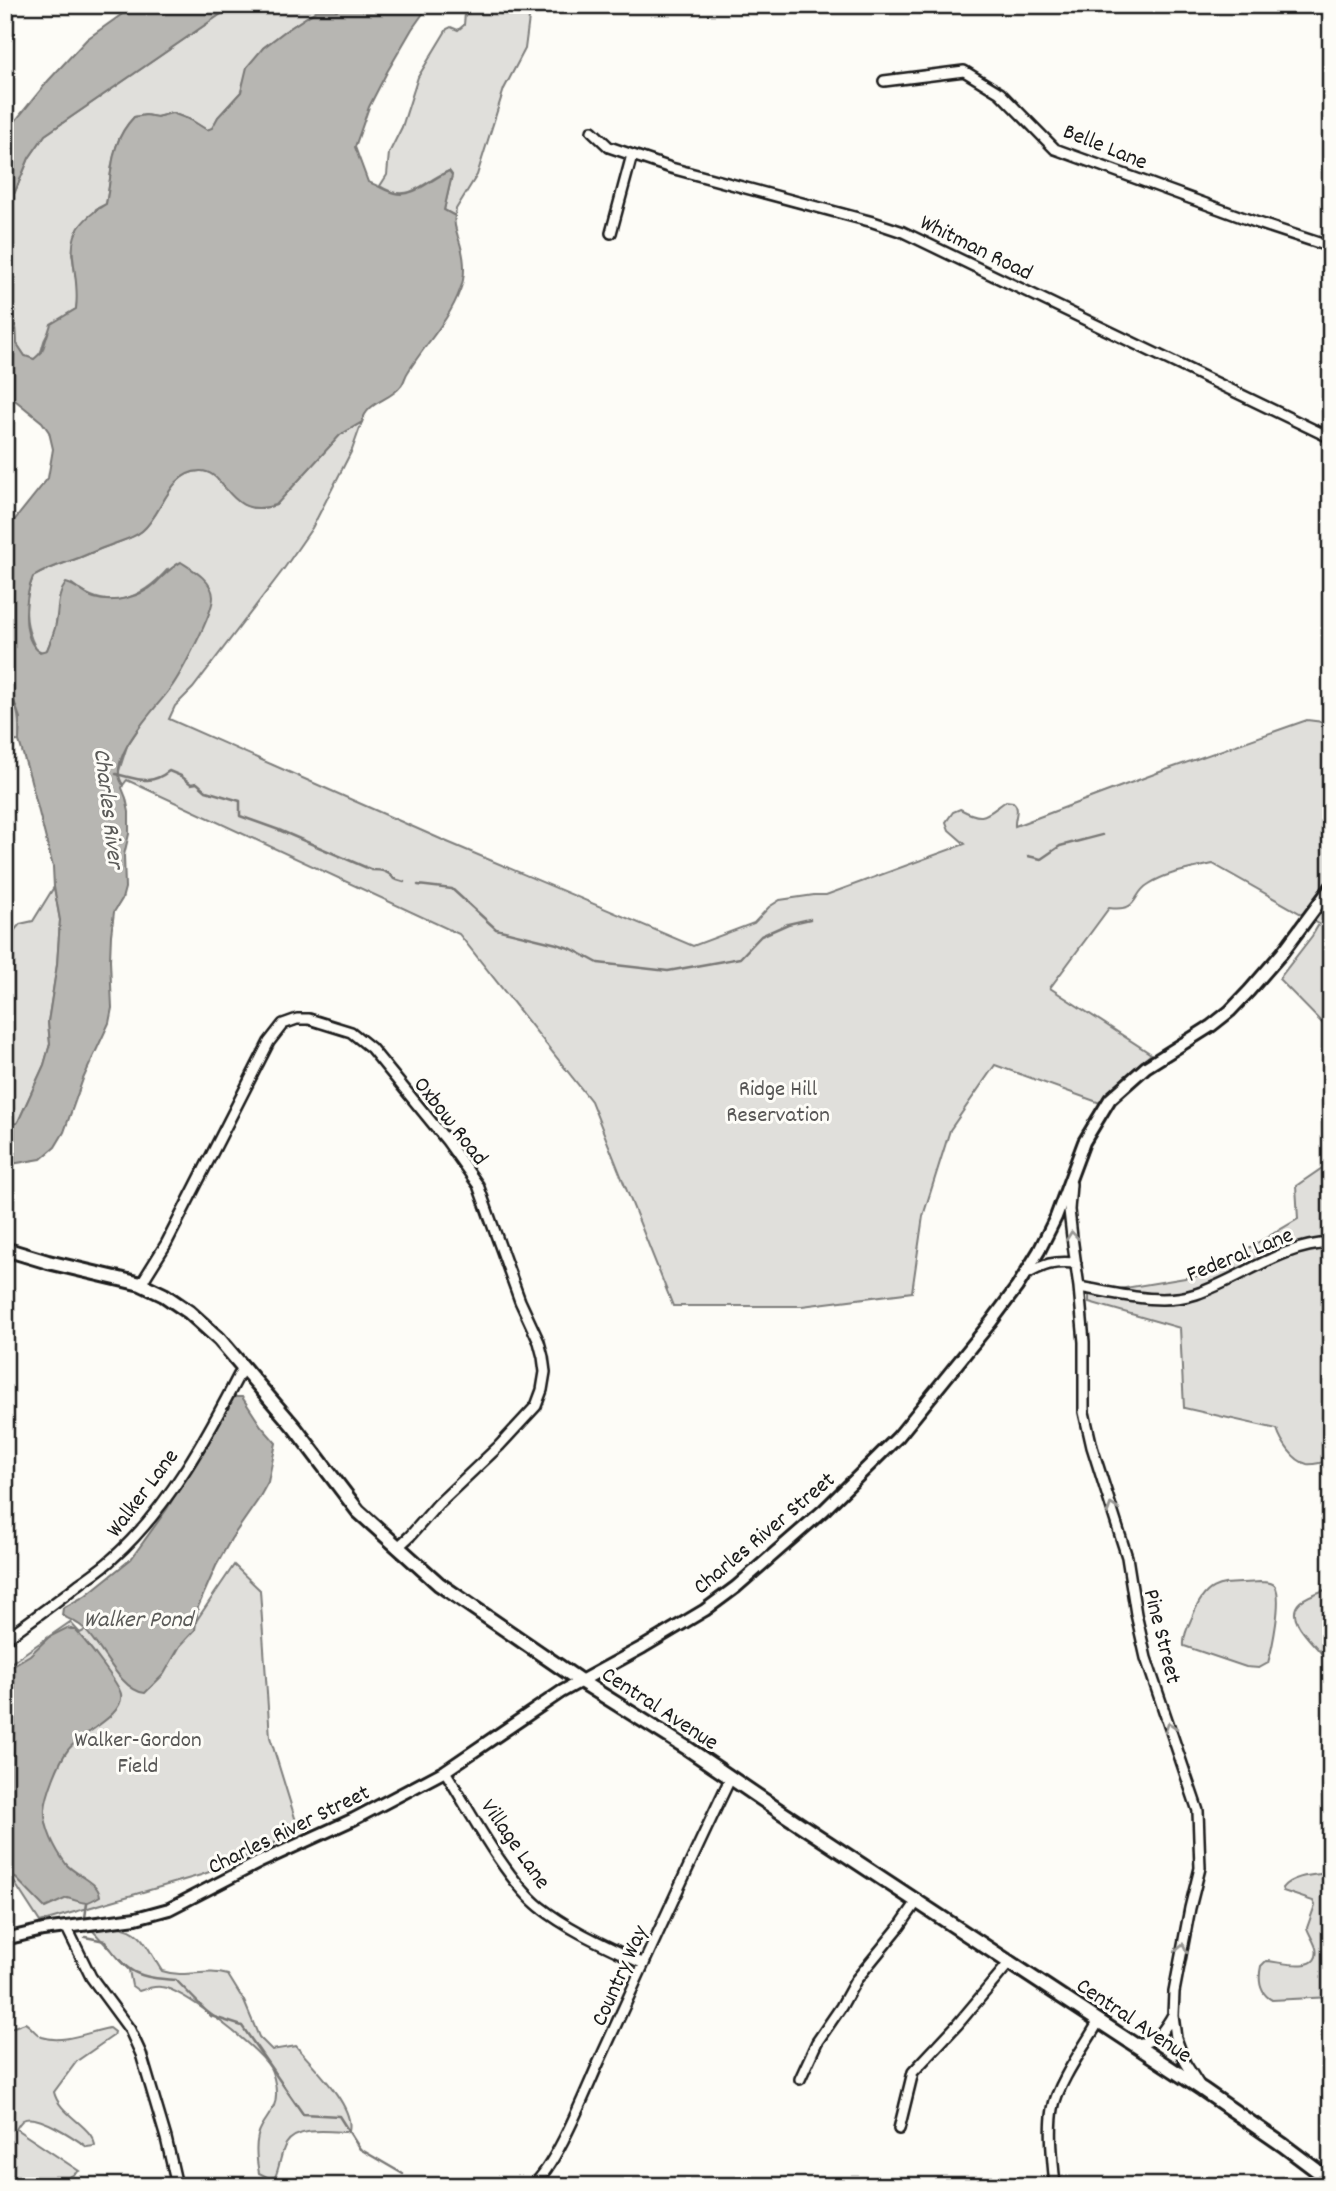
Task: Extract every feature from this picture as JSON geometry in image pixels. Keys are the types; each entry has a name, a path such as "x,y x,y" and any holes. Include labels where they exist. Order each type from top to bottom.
{"main road":[{"name":"Central Avenue","path":"7,1253 141,1284 189,1312 219,1339 295,1428 358,1511 439,1584 582,1682 731,1777 1202,2089 1331,2181"}],"street":[{"name":"Belle Lane","path":"884,81 964,71 1000,93 1055,149 1331,247"},
{"name":"Whitman Road","path":"593,131 609,146 671,168 903,232 1331,438"},
{"path":"611,233 632,155"},
{"name":"Charles River Street","path":"5,1939 43,1930 136,1918 169,1909 445,1771 561,1692 705,1610 741,1582 824,1510 898,1437 991,1322 1025,1275 1056,1217 1084,1142 1110,1099 1146,1067 1211,1026 1230,1010 1282,953 1331,887"},
{"name":"Oxbow Road","path":"141,1284 166,1244 269,1042 283,1024 297,1019 309,1019 351,1032 371,1048 447,1141 478,1185 520,1301 539,1342 545,1372 536,1406 397,1548"},
{"name":"Pine Street","path":"1071,1179 1069,1210 1084,1349 1084,1412 1092,1447 1127,1557 1146,1657 1198,1811 1200,1868 1174,1992 1173,2015 1176,2038 1185,2063 1202,2089"},
{"name":"Federal Lane","path":"1079,1287 1159,1299 1194,1295 1290,1250 1331,1243"},
{"path":"1025,1275 1044,1264 1076,1263"},
{"name":"Walker Lane","path":"5,1639 113,1559 135,1536 161,1505 192,1458 243,1367"},
{"name":"Village Lane","path":"445,1771 500,1858 538,1906 587,1937 644,1964"},
{"name":"Country Way","path":"533,2186 543,2176 575,2116 672,1900 731,1777"},
{"path":"800,2079 813,2049 856,1980 918,1900"},
{"path":"66,1928 91,1977 130,2030 138,2048 166,2138 177,2186"},
{"path":"899,2129 914,2072 1010,1962"},
{"path":"1134,2044 1150,2043 1158,2037 1173,2015"},
{"path":"1055,2186 1053,2105 1099,2021"}],"green space":[{"path":"234,5 342,5 337,11 316,11 263,48 244,81 241,92 218,117 213,128 207,130 172,113 156,117 134,117 116,147 106,204 96,209 72,253 78,293 76,309 53,327 34,360 25,356 17,344 16,327 5,304 14,194 29,158 45,135"},
{"path":"469,5 536,5 529,18 525,49 504,89 477,175 456,209 455,216 444,210 452,175 449,171 408,193 390,191 380,186 387,175 389,153 402,127 418,77 447,29 451,27 458,30 464,25"},
{"name":"Ridge Hill Reservation","path":"362,422 352,450 312,528 193,688 175,706 169,719 445,841 693,946 754,923 780,900 826,895 965,844 949,830 946,822 953,812 960,809 984,816 1006,801 1013,802 1017,810 1015,826 1307,720 1331,723 1331,1032 1279,979 1319,924 1213,864 1164,877 1143,888 1131,905 1119,909 1109,908 1050,988 1151,1054 1126,1077 1103,1104 995,1065 950,1130 923,1216 912,1292 802,1306 673,1306 591,1101 459,934 127,780 123,785 119,779 119,771 127,746 200,635 168,569 147,588 123,599 98,598 72,584 57,617 47,650 42,652 36,649 32,640 26,604 33,577 138,534 149,524 180,478 200,471 209,473 238,501 248,506 260,508 276,505 340,435"},
{"path":"5,685 17,712 19,741 5,742"},
{"path":"54,887 60,920 57,965 48,1022 50,1044 44,1065 18,1122 5,1131 5,941 20,924 33,921"},
{"path":"1331,1162 1331,1460 1307,1464 1292,1455 1277,1429 1184,1408 1180,1328 1089,1302 1089,1294 1203,1275 1298,1219 1296,1186"},
{"name":"Walker-Gordon Field","path":"234,1565 260,1590 270,1737 299,1831 231,1864 201,1875 40,1922 5,1868 5,1667 70,1622 80,1633 176,1583 192,1627"},
{"path":"1260,1582 1275,1586 1278,1601 1268,1663 1259,1668 1246,1667 1184,1646 1187,1630 1205,1594 1219,1585"},
{"path":"1331,1588 1331,1674 1323,1656 1301,1630 1295,1615 1300,1602"},
{"path":"1331,1873 1331,1997 1272,2000 1264,1994 1260,1981 1261,1966 1266,1961 1298,1965 1312,1961 1316,1956 1316,1948 1307,1928 1315,1905 1313,1901 1283,1891 1282,1888 1298,1878"},
{"path":"115,1926 139,1936 162,1971 228,1975 244,2001 259,2037 272,2050 296,2046 339,2098 349,2120 349,2130 313,2131 297,2135 286,2144 275,2177 269,2178 259,2173 258,2137 276,2097 275,2082 269,2066 250,2045 185,1997 161,1987 139,1991 132,1986 129,1970 93,1931 94,1928"},
{"path":"25,2023 40,2036 50,2039 67,2038 109,2028 114,2032 113,2036 77,2061 54,2092 62,2107 88,2132 95,2146 87,2147 56,2127 37,2120 23,2120 16,2129 79,2171 55,2186 5,2186 5,2030"}],"water":[{"path":"135,5 234,5 45,135 29,158 14,194 5,304 5,139 16,120 87,39"},
{"name":"Charles River","path":"342,5 429,5 387,72 369,107 355,147 368,182 391,192 408,193 449,171 452,175 444,210 455,216 464,264 462,284 450,312 402,385 374,405 362,422 340,435 276,505 260,508 247,506 238,501 209,473 189,473 173,486 149,524 138,534 33,577 26,606 27,628 29,637 40,652 47,650 66,583 94,598 118,600 150,588 181,562 206,581 213,597 202,630 181,671 134,735 120,762 119,774 129,812 129,834 124,855 125,888 114,912 111,935 112,1008 109,1023 83,1079 64,1132 55,1147 41,1159 5,1165 5,1131 18,1122 44,1065 50,1044 48,1022 57,965 60,920 53,867 19,741 20,718 5,685 5,532 48,478 53,449 49,432 42,422 5,392 5,304 16,327 17,344 25,356 34,359 42,352 51,324 76,309 74,239 79,227 89,216 106,204 116,147 134,117 157,117 172,113 207,130 212,128 218,117 241,92 247,67 263,48 316,11 337,11"},
{"name":"Walker Pond","path":"242,1397 276,1443 268,1482 216,1566 198,1607 195,1630 180,1646 164,1674 145,1693 127,1684 118,1675 88,1633 62,1615 63,1608 85,1596 131,1559 167,1509 231,1398"},
{"name":"Walker Pond","path":"67,1628 75,1630 82,1638 109,1673 121,1694 116,1710 64,1755 50,1787 45,1810 48,1831 62,1858 70,1868 95,1886 100,1896 86,1903 67,1898 45,1908 5,1867 5,1670 30,1655 49,1637"}],"waterway":[{"name":"Charles River","path":"116,774 150,780 169,771 191,784 197,783 206,791 240,801 240,816 372,870 390,874 394,879 404,882"},
{"path":"1028,856 1041,859 1060,846 1102,835"},
{"path":"418,885 452,889 496,929 557,944 598,963 668,971 740,958 761,936 788,924 810,919"},
{"path":"85,1918 87,1903"},
{"path":"85,1937 105,1941 120,1961 134,1972 176,1980 211,2016 242,2026 303,2114 339,2116 360,2149 403,2174"}]}
